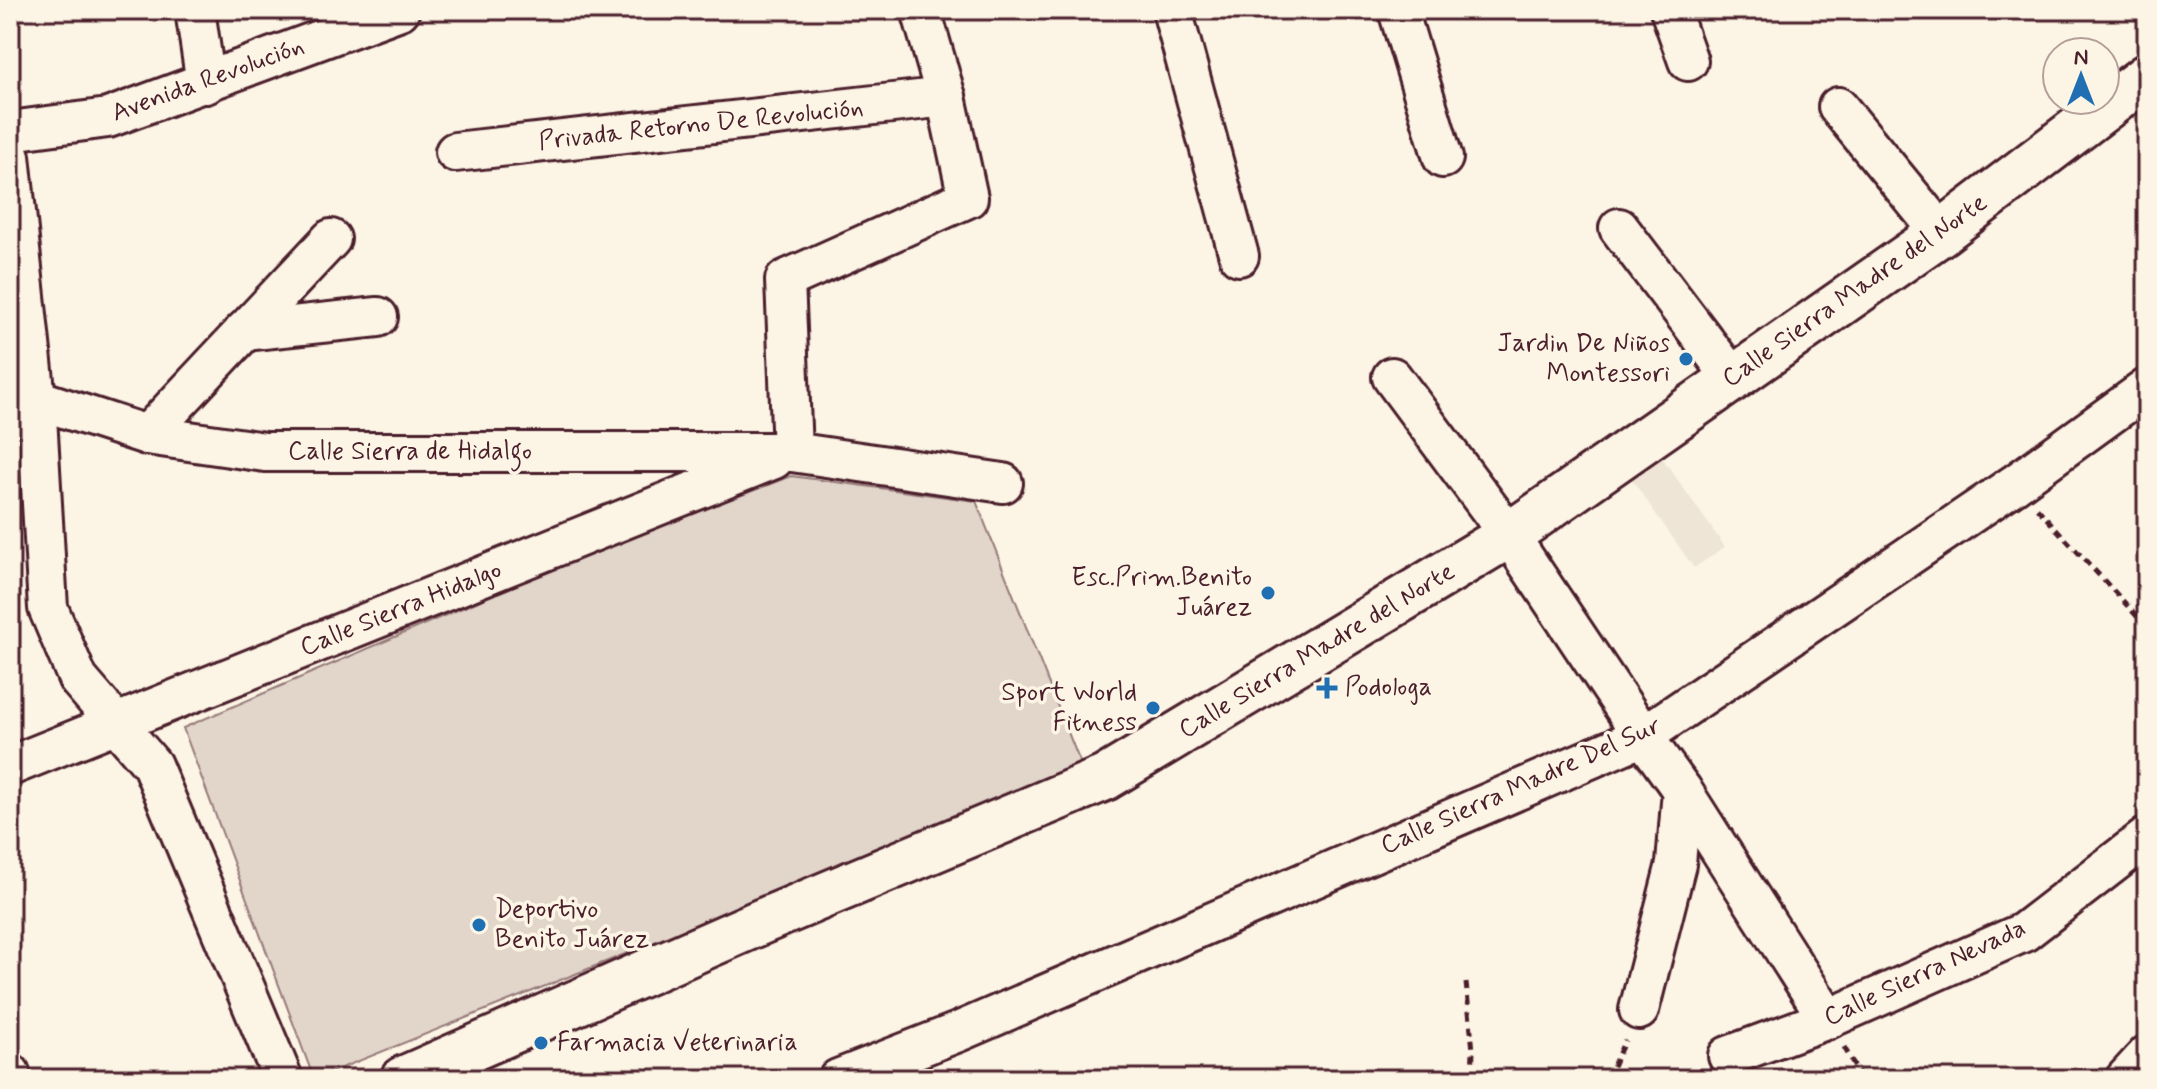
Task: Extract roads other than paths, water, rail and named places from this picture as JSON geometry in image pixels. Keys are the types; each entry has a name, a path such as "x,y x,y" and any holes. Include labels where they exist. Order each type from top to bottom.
{"main road":[{"name":"Calle Sierra Madre del Norte","path":"403,1079 763,921 1105,778 1509,535 1941,233 2147,76"}],"street":[{"path":"195,10 206,84"},
{"name":"Avenida Revolución","path":"10,131 108,118 400,10"},
{"path":"792,452 785,280 968,198 946,97 921,10"},
{"path":"1172,10 1239,256"},
{"path":"1398,10 1443,158"},
{"path":"1670,10 1688,61"},
{"name":"Privada Retorno De Revolución","path":"455,152 946,97"},
{"path":"1838,107 1941,233"},
{"path":"10,156 23,397 48,608 78,679 152,765 283,1079"},
{"path":"1619,228 1732,377"},
{"path":"147,435 331,239"},
{"path":"244,331 378,317"},
{"path":"1392,377 1509,535 1682,790 1828,1019"},
{"name":"Calle Sierra Madre Del Sur","path":"838,1079 958,1032 1643,736 2015,484 2147,388"},
{"name":"Calle Sierra de Hidalgo","path":"23,397 147,435 265,452 792,452 1003,483"},
{"name":"Calle Sierra Hidalgo","path":"10,766 792,452"},
{"path":"1639,1010 1676,864 1682,790"},
{"name":"Calle Sierra Nevada","path":"1728,1056 1828,1019 2024,932 2147,837"},
{"path":"2125,1079 2147,1055"},
{"path":"10,1073 12,1079"}],"place":[{"name":"Jardin De Niños Montessori","path":"1686,359"},
{"name":"Esc.Prim.Benito Juárez","path":"1268,593"},
{"name":"Podologa","path":"1327,688"},
{"name":"Sport World Fitness","path":"1153,708"},
{"name":"Deportivo Benito Juárez","path":"479,925"},
{"name":"Farmacia Veterinaria","path":"541,1043"}]}
